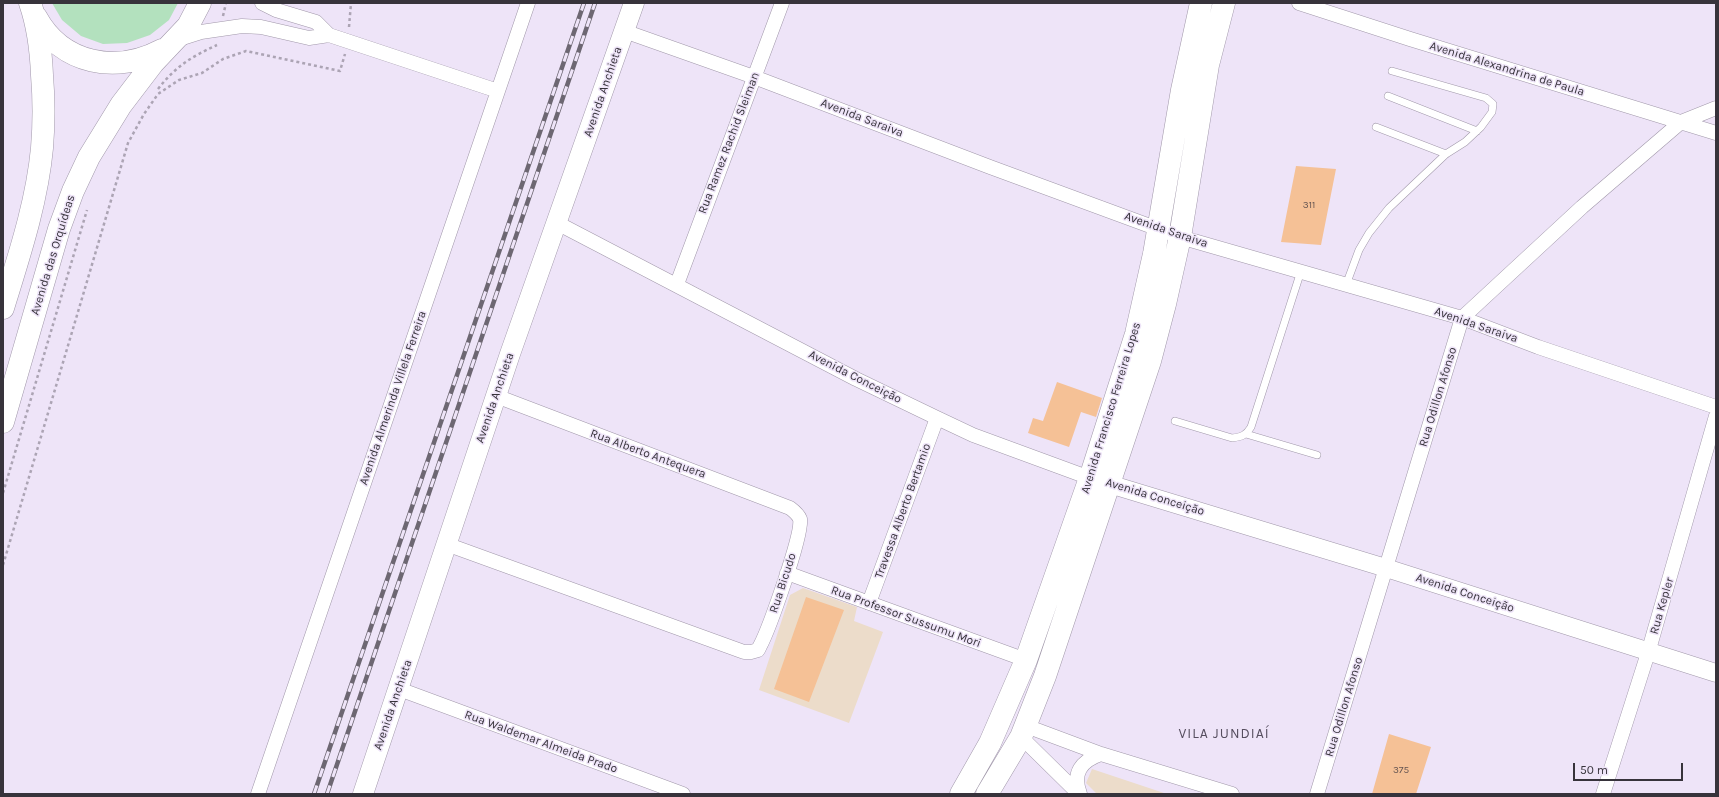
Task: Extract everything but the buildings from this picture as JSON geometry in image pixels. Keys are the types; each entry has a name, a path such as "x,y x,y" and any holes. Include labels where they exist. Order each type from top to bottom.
{"main road":[{"name":"Avenida das Orquídeas","path":"3,422 59,229 73,191 89,158 121,105 136,83 188,26 200,3"},
{"name":"Avenida Anchieta","path":"363,794 496,396 634,3"},
{"name":"Avenida Francisco Ferreira Lopes","path":"961,794 990,742 1026,660 1090,478 1136,334 1154,254 1182,90 1201,3"},
{"name":"Avenida Francisco Ferreira Lopes","path":"987,794 1023,732 1046,676 1150,362 1166,304 1180,237 1208,65 1224,3"},
{"path":"30,6 45,31 54,40 73,53 95,62 118,64 130,62 152,56 173,42"},
{"path":"3,308 33,201 42,148 44,102 42,66 38,36 30,6"},
{"path":"1023,732 1016,730 1013,722 1014,711 1026,660"}],"street":[{"path":"262,3 276,10 316,22 329,35"},
{"name":"Avenida Almerinda Villela Ferreira","path":"258,794 528,3"},
{"name":"Rua Ramez Rachid Sleiman","path":"676,284 782,3"},
{"name":"Avenida Alexandrina de Paula","path":"1299,3 1410,39 1716,132"},
{"path":"173,42 201,32 242,26 261,27 309,38 329,35 498,91"},
{"name":"Avenida Saraiva","path":"624,31 754,77 1180,237 1462,318 1538,347 1716,407"},
{"path":"1462,318 1582,207 1681,122 1716,108"},
{"name":"Avenida Conceição","path":"557,223 856,378 973,435 1090,478 1386,568 1648,653 1716,673"},
{"name":"Rua Odillon Afonso","path":"1317,794 1462,318"},
{"name":"Rua Alberto Antequera","path":"496,396 783,504 798,514"},
{"name":"Rua Kepler","path":"1603,794 1648,653 1716,416"},
{"name":"Travessa Alberto Bertamio","path":"868,603 937,418"},
{"name":"Rua Bicudo","path":"446,544 744,652 751,652 758,650 763,641 787,573 799,533 800,519 798,514"},
{"name":"Rua Professor Sussumu Mori","path":"787,573 1026,660"},
{"name":"Rua Waldemar Almeida Prado","path":"399,689 683,794"},
{"path":"1023,732 1232,794"},
{"path":"1023,732 1080,794"},
{"path":"1080,794 1076,779 1078,771 1089,759 1101,754"}],"lane":[{"path":"1346,284 1359,250 1369,233 1389,208 1446,154 1465,142 1477,131 1492,112 1493,104 1486,98 1392,71"},
{"path":"1388,96 1477,131"},
{"path":"1376,127 1446,154"},
{"path":"1175,422 1232,438 1241,437 1246,434 1251,427 1300,271"},
{"path":"1246,434 1317,455"}],"path":[{"path":"142,110 164,81 179,65 196,55 225,42 222,21 226,3"},
{"path":"3,565 128,143 144,114 158,94 179,80 202,73 223,59 246,51 340,71 348,41 351,3"},
{"path":"3,493 88,208"}],"shaded area":[{"path":"803,588 857,607 854,621 883,632 849,723 759,690 790,595"},
{"path":"1092,769 1167,794 1097,794 1086,783"}],"green space":[{"path":"52,3 178,3 169,20 150,35 127,43 103,44 81,36 62,20"}],"railway":[{"path":"314,794 584,3"},
{"path":"327,794 595,3"}],"district":[{"name":"VILA JUNDIAÍ","path":"1224,734"}]}
